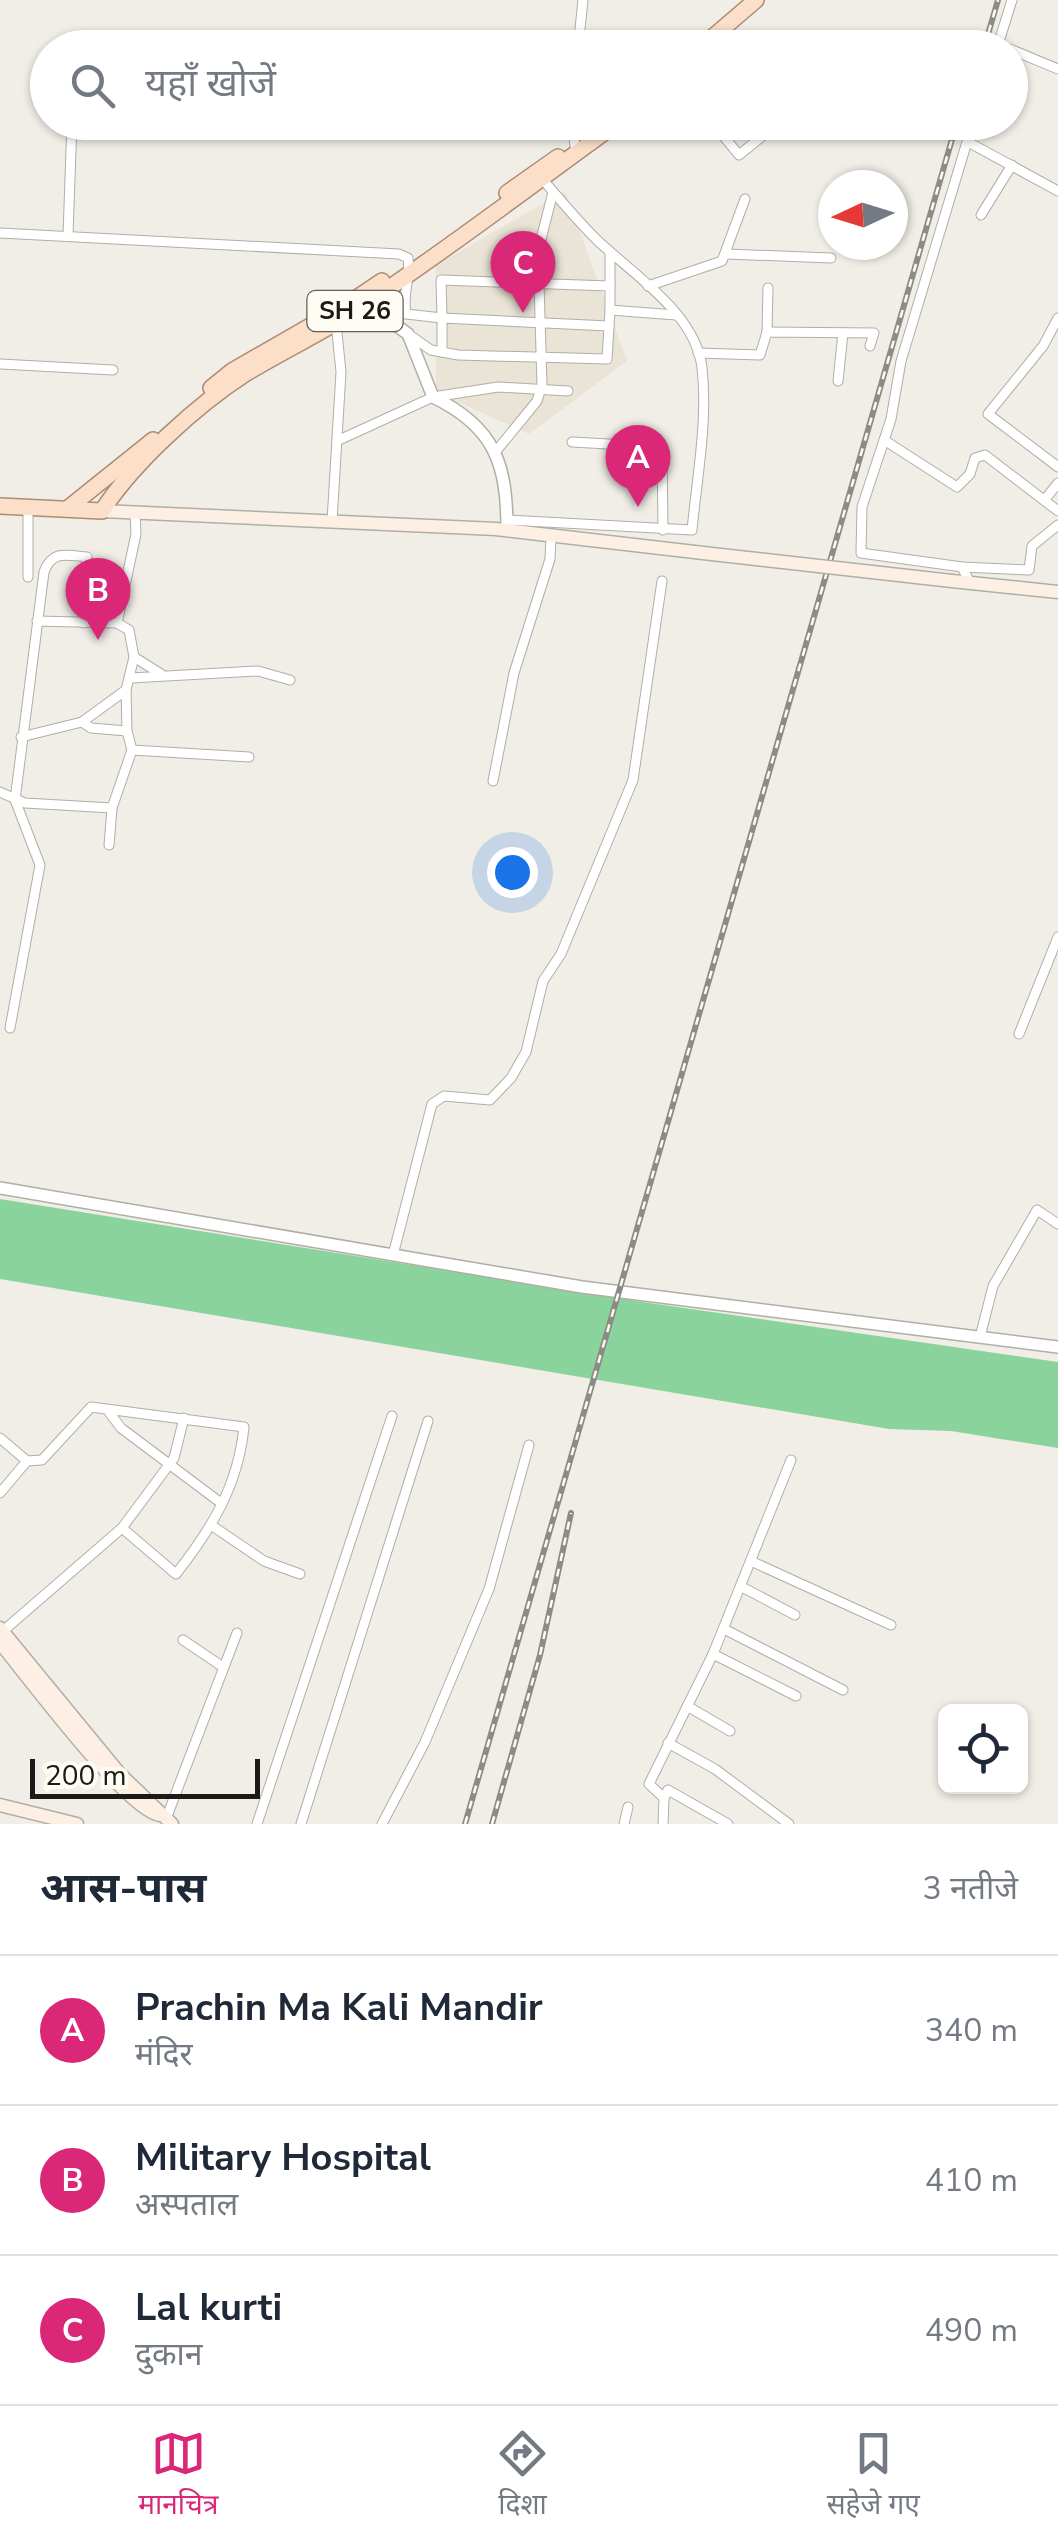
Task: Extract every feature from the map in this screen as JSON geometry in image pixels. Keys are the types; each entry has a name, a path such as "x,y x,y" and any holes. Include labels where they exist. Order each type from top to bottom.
{"main road":[{"path":"721,30 756,0"},
{"path":"735,30 770,0"},
{"path":"67,509 232,370 410,266 586,140"},
{"name":"SH 26","path":"102,511 117,488 220,392 367,304 410,266 549,186 576,149 590,140"},
{"path":"0,506 507,525 551,536 1058,592"},
{"path":"1,1634 120,1774 166,1819"},
{"path":"0,1805 27,1818 77,1824"}],"street":[{"path":"580,30 583,0"},
{"path":"1006,30 1012,0"},
{"path":"1028,57 1058,68"},
{"path":"68,235 71,140"},
{"path":"575,140 576,149"},
{"path":"727,140 739,155 757,140"},
{"path":"1057,188 968,142 862,506 862,553 962,567 1029,570 1032,546 1058,525"},
{"path":"982,215 1012,165"},
{"path":"408,334 433,397 456,408 496,450 507,525 692,530 702,419 698,353 676,316 549,186"},
{"path":"496,450 527,416 540,392 538,250 549,186"},
{"path":"648,286 722,261 745,199"},
{"path":"0,233 399,254 410,266 406,314 609,326"},
{"path":"367,304 408,334 442,352 607,359 610,252"},
{"path":"727,254 818,258"},
{"path":"442,352 441,280 610,286"},
{"path":"698,353 760,355 767,332 768,288"},
{"path":"394,321 405,309"},
{"path":"610,310 676,316"},
{"path":"1058,318 1043,346 988,414 1058,468"},
{"path":"332,521 339,440 336,323"},
{"path":"767,332 874,333 870,346"},
{"path":"838,381 843,333"},
{"path":"0,364 112,370"},
{"path":"339,440 433,397 498,387 568,391"},
{"path":"884,440 956,487 970,474 975,458 985,455 1046,498 1058,511"},
{"path":"572,442 662,448 663,530"},
{"path":"1046,498 1058,482"},
{"path":"28,508 28,577"},
{"path":"117,623 136,534 135,512"},
{"path":"493,781 514,673 550,559 551,536"},
{"path":"10,1028 40,865 15,800 21,737 44,572 49,560 58,554 87,558 84,623"},
{"path":"962,567 970,583"},
{"path":"393,1255 432,1104 451,1096 490,1100 511,1078 526,1052 543,981 562,954 633,780 662,581"},
{"path":"37,621 117,623 129,630 134,658 126,690 127,731 132,750 112,808 109,845"},
{"path":"134,658 161,674"},
{"path":"130,678 258,671 290,680"},
{"path":"21,737 82,722 126,690"},
{"path":"82,722 91,728 127,731"},
{"path":"132,750 249,757"},
{"path":"0,792 15,800 112,808"},
{"path":"1019,1034 1058,937"},
{"path":"0,1188 582,1287 1058,1347"},
{"path":"980,1337 993,1286 1037,1210 1058,1224"},
{"path":"0,1494 27,1461 50,1454 91,1407 244,1427 240,1465 214,1526 176,1574 122,1528"},
{"path":"110,1412 120,1428 221,1503"},
{"path":"258,1824 349,1534 392,1416"},
{"path":"1,1634 122,1528 170,1465 184,1418"},
{"path":"301,1824 428,1422"},
{"path":"0,1438 27,1461"},
{"path":"382,1824 425,1742 490,1589 529,1445"},
{"path":"664,1798 649,1784 714,1654 791,1460"},
{"path":"214,1526 264,1561 300,1574"},
{"path":"753,1562 891,1625"},
{"path":"742,1587 795,1615"},
{"path":"724,1628 843,1690"},
{"path":"166,1819 238,1633"},
{"path":"184,1640 223,1667"},
{"path":"714,1654 796,1696"},
{"path":"686,1706 730,1731"},
{"path":"668,1743 714,1769 785,1823"},
{"path":"665,1823 664,1798 668,1790 728,1824"},
{"path":"624,1824 628,1807"}],"shaded area":[{"path":"565,191 627,361 529,434 436,392 436,265"},
{"path":"0,1199 643,1302 1058,1362 1058,1448 951,1431 889,1429 0,1279"}],"railway":[{"path":"989,30 998,0"},
{"path":"465,1824 952,140"},
{"path":"492,1824 540,1655 571,1513"}],"place":[{"name":"Lal kurti","path":"523,313"},
{"name":"Prachin Ma Kali Mandir","path":"638,507"},
{"name":"Military Hospital","path":"98,640"}]}
